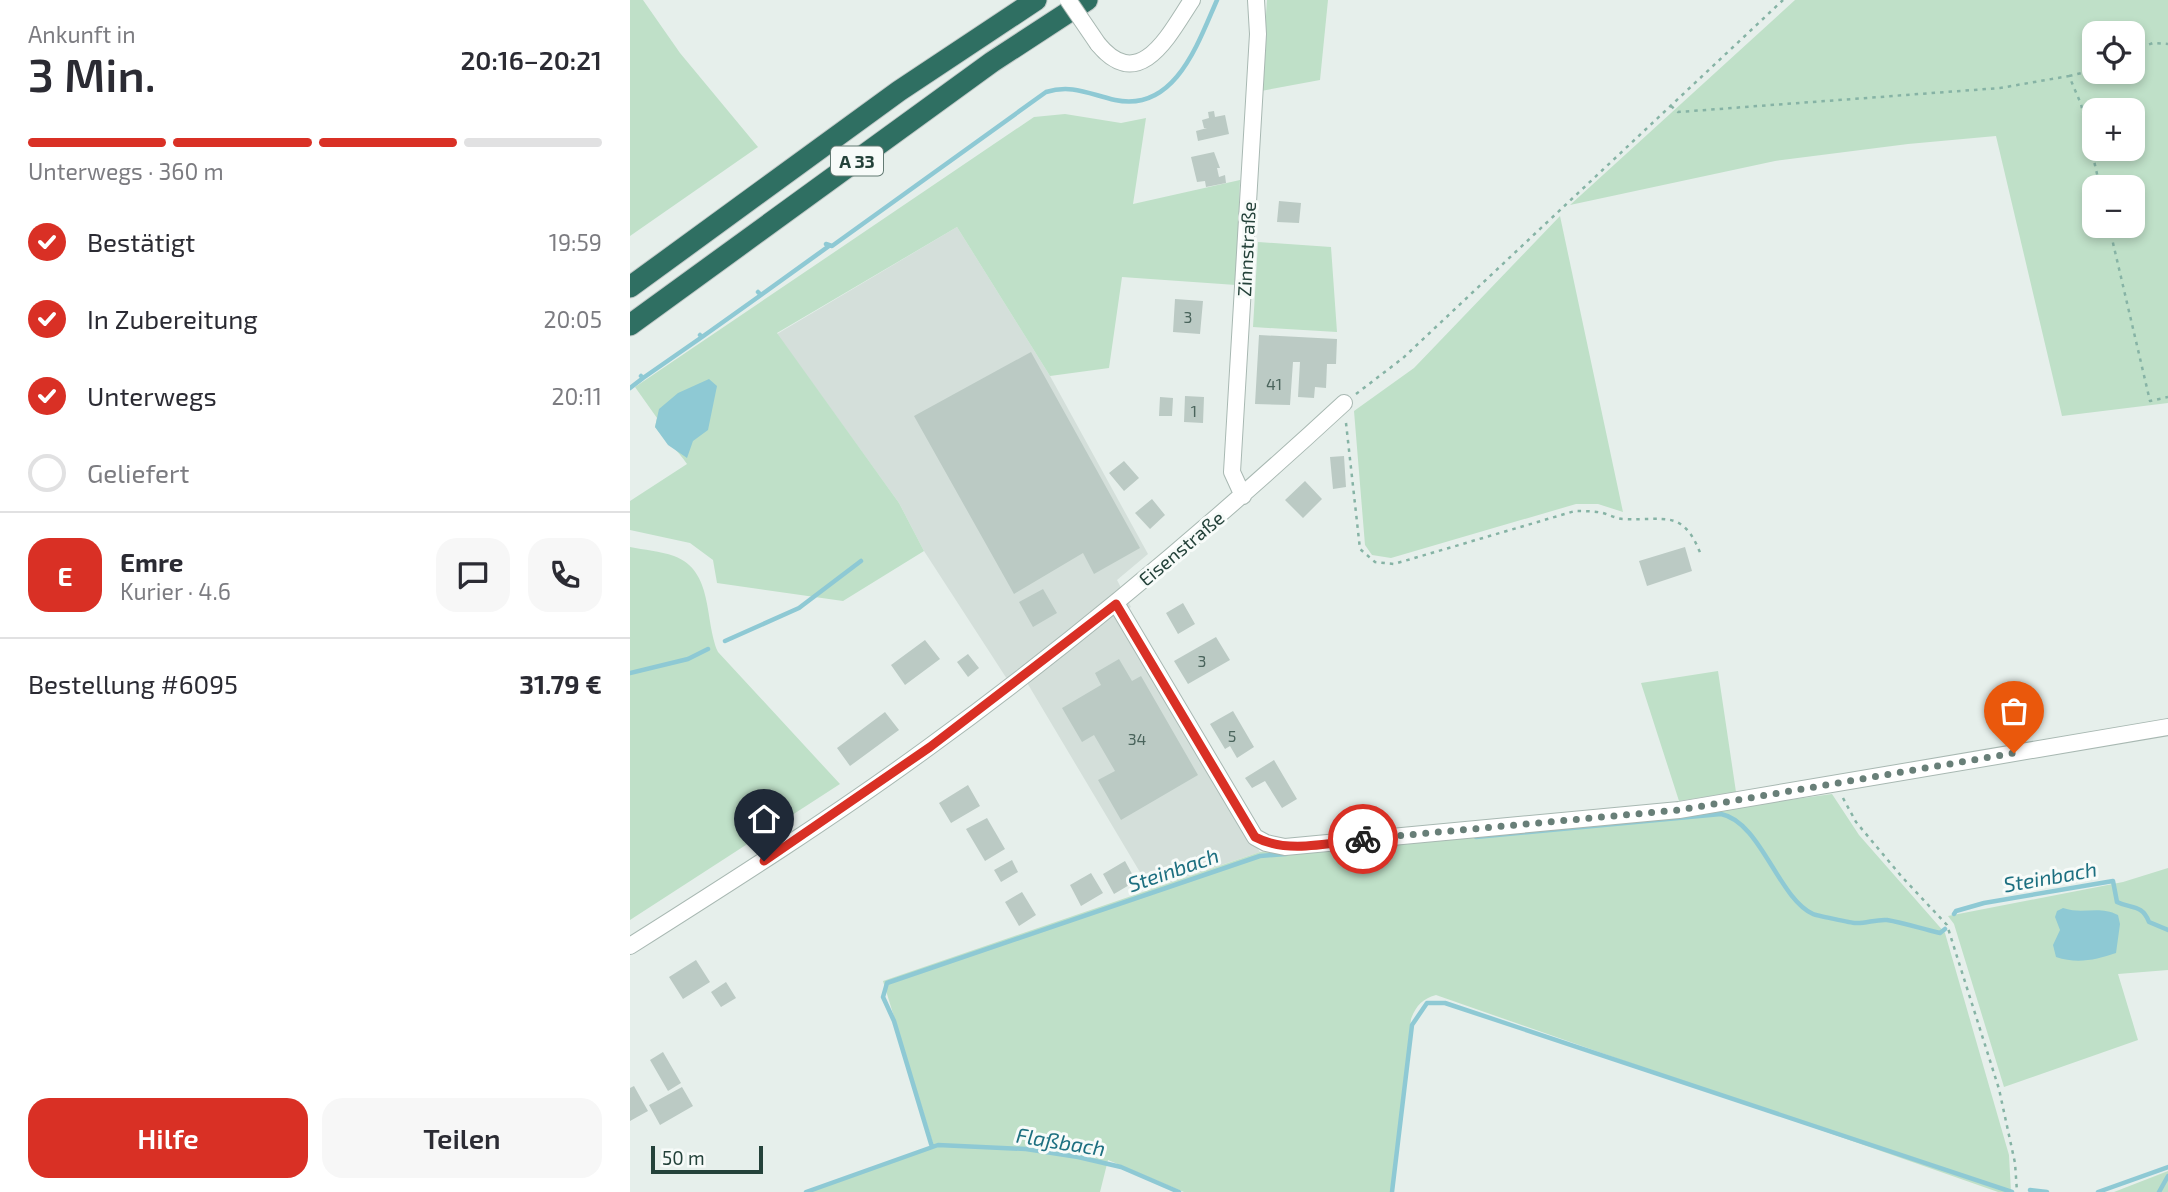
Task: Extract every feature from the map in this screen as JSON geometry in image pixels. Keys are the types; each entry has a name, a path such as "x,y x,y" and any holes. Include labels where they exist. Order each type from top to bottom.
{"highway":[{"name":"A 33","path":"630,287 899,90 1036,0"},
{"name":"A 33","path":"630,325 992,62 1087,0"}],"street":[{"path":"1068,0 1098,44 1116,61 1131,64 1149,58 1163,43 1192,0"},
{"name":"Zinnstraße","path":"1243,496 1232,472 1258,34 1256,0"},
{"name":"Eisenstraße","path":"630,946 786,847 930,747 1116,604 1243,496 1344,403"},
{"path":"1116,604 1255,837 1266,843 1285,847 1679,810 2168,727"}],"path":[{"path":"1701,555 1693,534 1668,519 1622,519 1600,512 1575,511 1394,565 1375,562 1360,549 1344,403 1403,358 1783,0"},
{"path":"2145,46 2153,43 2168,44"},
{"path":"1671,106 1678,112 2000,88 2082,73"},
{"path":"2069,76 2081,104 2098,175"},
{"path":"2112,238 2150,401 2168,397"},
{"path":"1834,784 1856,822 1947,925 1999,1090 2015,1163 2017,1192"}],"shaded area":[{"path":"957,227 1050,376 1148,554 1117,580 1131,607 1115,617 1260,852 1150,889 1018,669 1007,679 924,551 899,503 777,334"}],"green space":[{"path":"630,0 643,0 680,53 758,147 630,236"},
{"path":"1267,0 1328,0 1320,80 1261,91"},
{"path":"1795,0 2168,0 2168,403 2062,416 1996,136 1775,161 1570,205"},
{"path":"1065,114 1121,123 1146,118 1133,204 1240,180 1236,285 1122,277 1109,368 1050,376 957,227 777,333 899,503 924,551 843,601 717,583 713,560 690,543 630,530 630,501 687,464 655,427 657,418 635,387 1034,117"},
{"path":"1560,216 1623,512 1598,504 1576,504 1391,558 1372,555 1365,545 1354,411 1414,368"},
{"path":"1258,242 1331,247 1337,332 1253,327"},
{"path":"630,547 674,556 687,563 696,573 706,597 718,652 840,784 630,920"},
{"path":"1718,671 1736,792 1679,801 1641,683"},
{"path":"1832,794 1859,835 1945,933 2009,1155 2011,1192 1998,1192 1436,995 1420,1004 1411,1019 1393,1192 1184,1192 1108,1160 1100,1192 805,1192 934,1147 883,981 1260,852 1659,818"},
{"path":"2168,868 2168,970 2118,974 2138,1040 2004,1087 1954,924 1948,916 2123,882"},
{"path":"2168,1171 2168,1192 2114,1192"}],"water":[{"path":"709,379 717,386 708,430 693,441 687,458 668,445 655,427 659,409 678,393"},
{"path":"2063,908 2104,911 2118,915 2120,924 2116,953 2086,960 2056,957 2053,945 2060,930 2055,917 2057,911"}],"building":[{"path":"1214,111 1215,117 1225,115 1229,134 1198,141 1196,131 1207,128 1204,128 1202,120 1209,118 1208,112"},
{"path":"1214,152 1220,168 1217,168 1219,177 1225,175 1226,183 1206,187 1205,181 1197,182 1191,157"},
{"path":"1279,201 1301,203 1299,223 1277,222"},
{"path":"1175,299 1203,301 1200,334 1173,332"},
{"path":"1259,335 1337,339 1336,364 1327,364 1326,388 1315,387 1314,398 1298,397 1300,362 1293,362 1290,405 1255,404"},
{"path":"1031,352 1140,548 1094,574 1083,553 1014,594 914,416"},
{"path":"1185,396 1204,397 1203,423 1184,422"},
{"path":"1160,397 1173,398 1172,416 1159,416"},
{"path":"1344,456 1346,487 1333,489 1330,457"},
{"path":"1124,461 1139,478 1124,491 1109,473"},
{"path":"1305,481 1322,499 1303,518 1285,500"},
{"path":"1152,499 1165,515 1150,529 1135,513"},
{"path":"1685,547 1692,571 1647,586 1639,561"},
{"path":"1043,589 1057,613 1033,627 1019,602"},
{"path":"1183,603 1195,624 1178,634 1166,613"},
{"path":"1216,637 1230,660 1188,684 1174,661"},
{"path":"925,640 940,659 905,685 891,665"},
{"path":"968,654 979,668 968,677 957,662"},
{"path":"1119,659 1132,681 1141,676 1198,775 1121,820 1098,780 1115,771 1094,735 1082,742 1062,708 1101,685 1095,673"},
{"path":"1233,711 1254,747 1237,758 1230,746 1225,749 1210,724"},
{"path":"885,712 899,730 850,766 837,748"},
{"path":"1274,760 1297,799 1282,808 1265,781 1252,788 1245,778"},
{"path":"968,785 980,806 951,823 939,803"},
{"path":"987,818 1005,849 985,861 966,829"},
{"path":"1012,860 1018,872 1001,882 994,870"},
{"path":"1125,861 1136,881 1114,894 1103,874"},
{"path":"1091,873 1103,893 1081,906 1070,885"},
{"path":"1022,892 1036,915 1019,926 1005,902"},
{"path":"696,960 710,982 683,999 669,977"},
{"path":"726,982 736,998 721,1007 711,992"},
{"path":"663,1052 681,1083 668,1091 650,1060"},
{"path":"634,1086 648,1111 630,1121 630,1088"},
{"path":"682,1087 693,1106 660,1125 649,1105"}],"waterway":[{"path":"826,244 832,246 1046,92 1072,89 1115,100 1136,101 1154,96 1169,85 1181,71 1192,54 1217,0"},
{"path":"758,292 761,295 829,246"},
{"path":"700,335 702,337 761,295"},
{"path":"641,376 643,378 702,337"},
{"path":"630,388 643,378"},
{"path":"725,641 799,608 861,561"},
{"path":"630,673 688,659 708,649"},
{"name":"Steinbach","path":"1476,837 1721,814 1735,820 1747,831 1789,893 1813,914 1855,923 1887,920 1940,933 1945,929"},
{"name":"Steinbach","path":"1340,850 1394,845"},
{"name":"Steinbach","path":"932,1147 894,1021 883,997 887,983 1260,856 1286,854"},
{"name":"Steinbach","path":"1954,914 1956,911 1984,903 2113,881 2117,902 2143,912 2149,922 2168,930"},
{"path":"1392,1192 1412,1025 1427,1003 1445,1003 2012,1192"},
{"name":"Flaßbach","path":"806,1192 938,1145 1026,1149 1078,1157 1121,1167 1179,1192"},
{"path":"2098,1192 2168,1167"},
{"path":"2159,1192 2168,1176"},
{"path":"2030,1190 2047,1192"}],"way so far":[{"path":"1363,839 1679,810 2014,753"}],"route":[{"path":"764,861 930,747 1116,604 1255,837 1266,843 1285,847 1363,839"}]}
